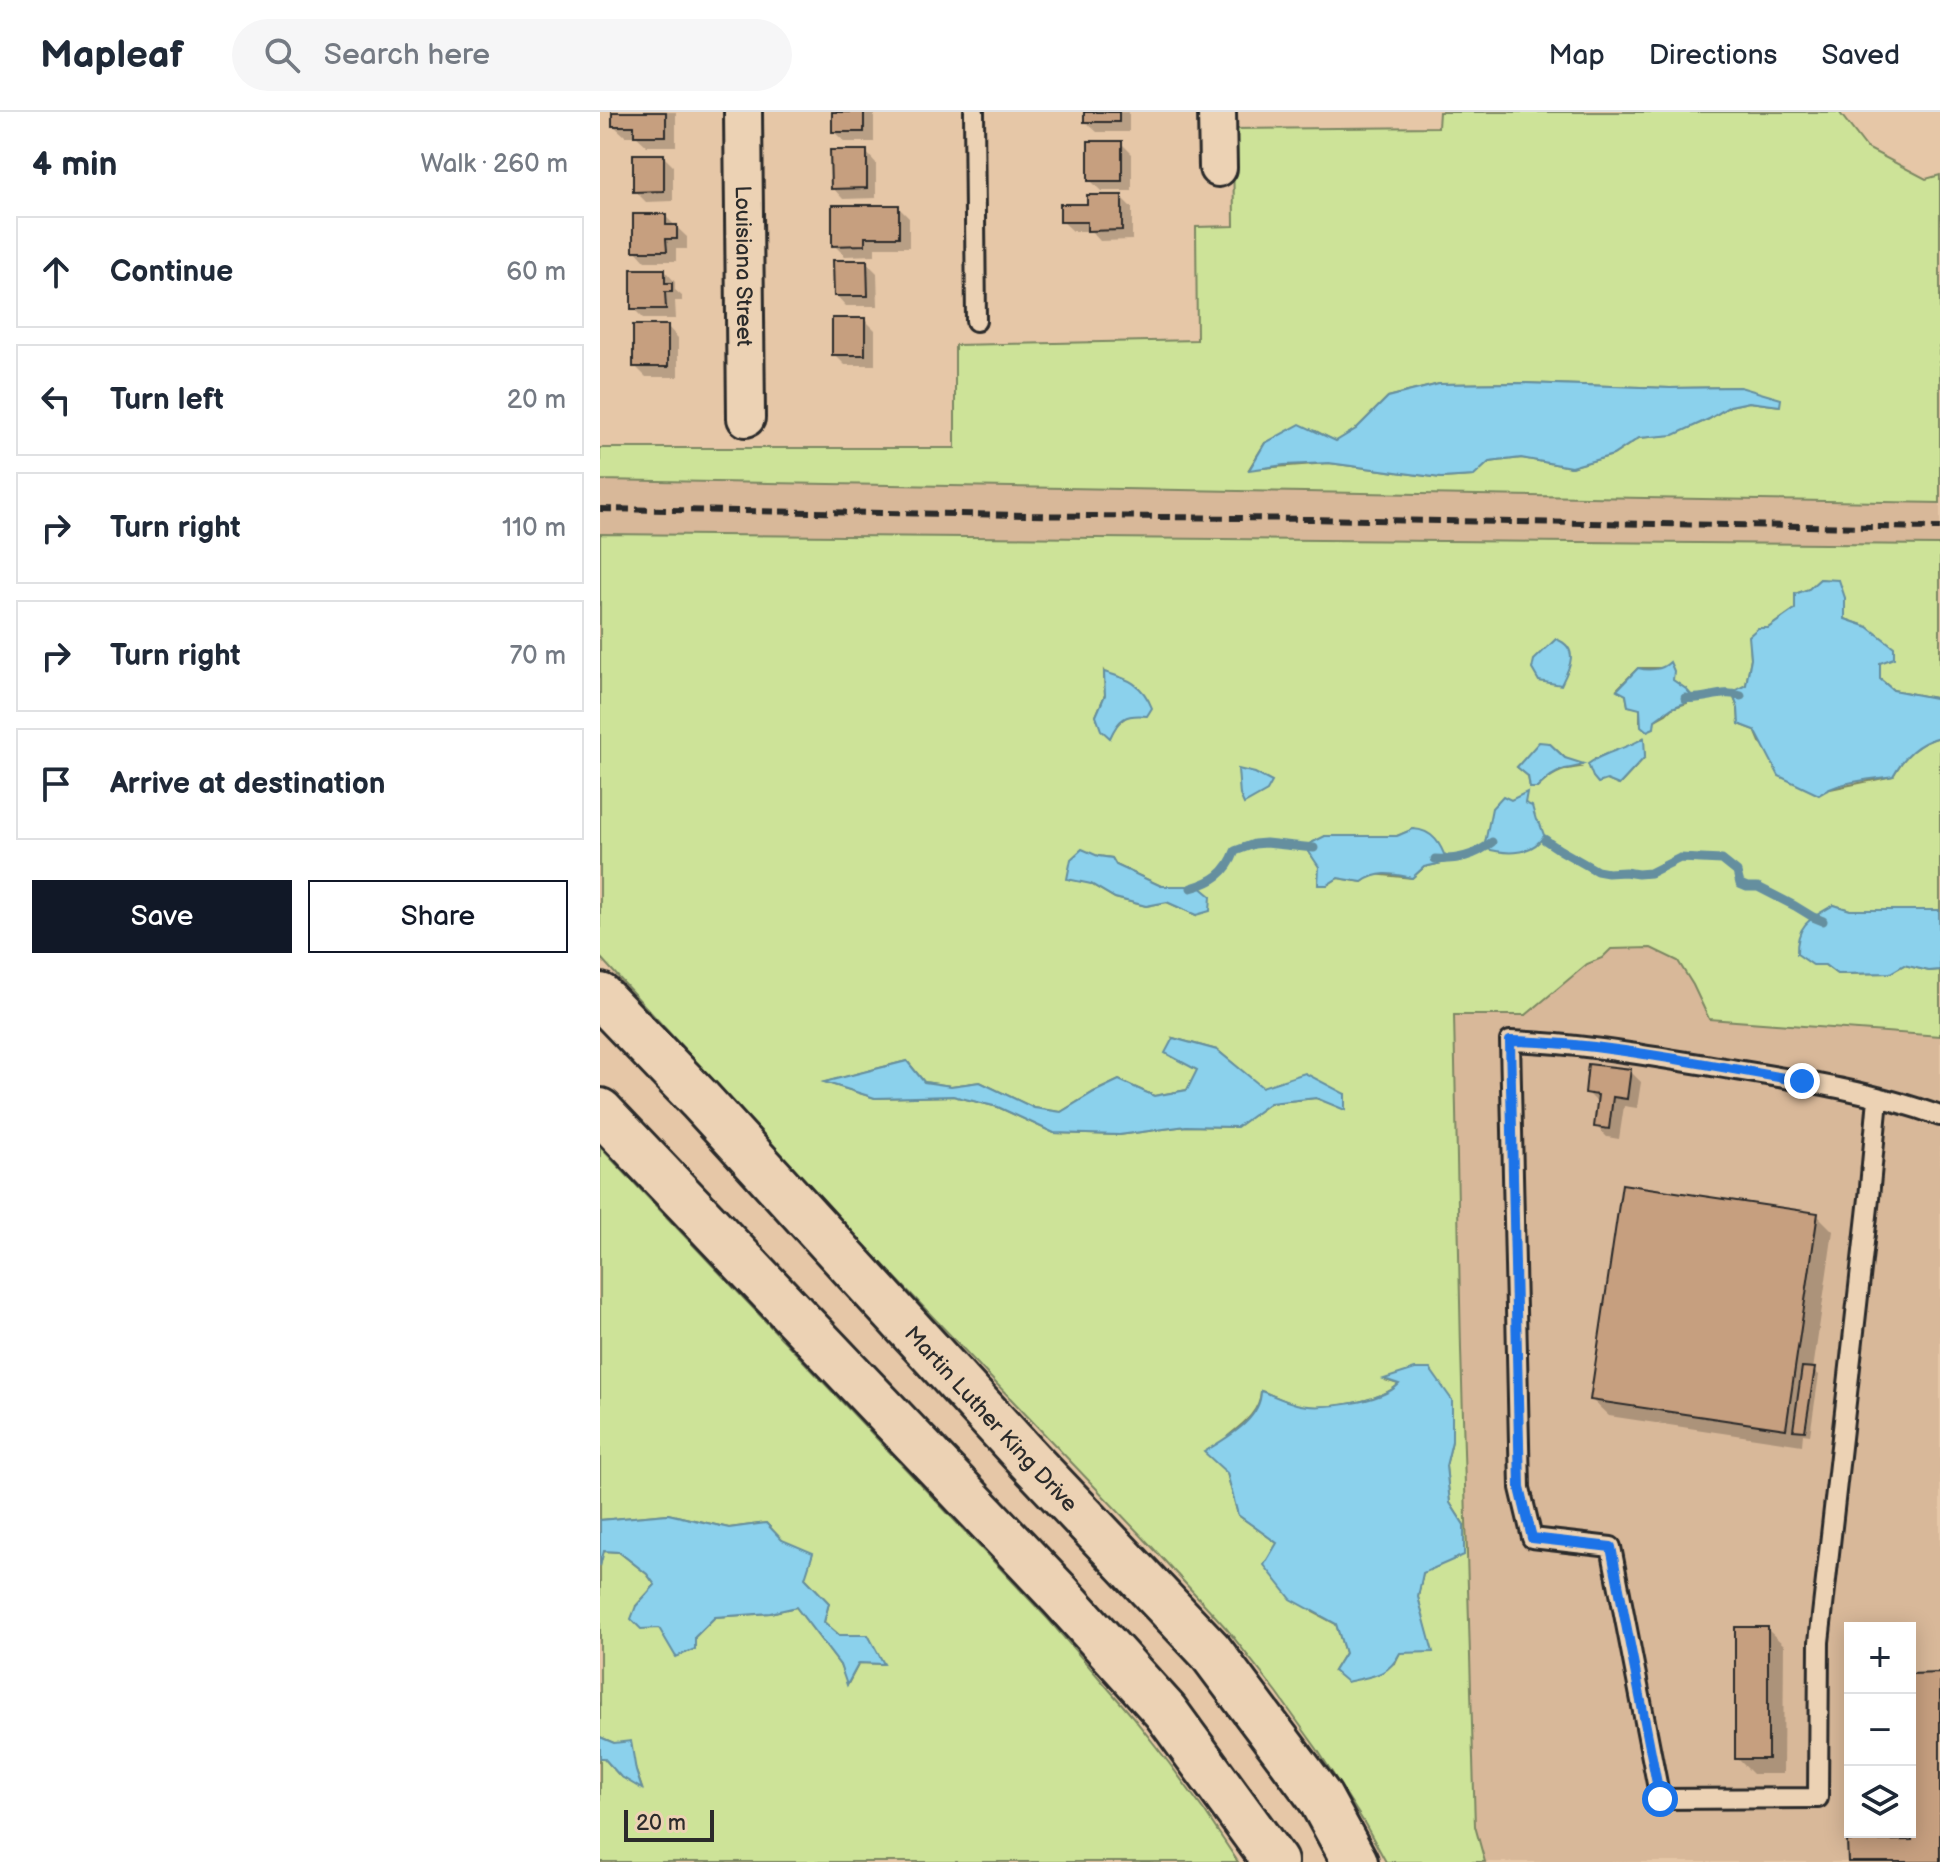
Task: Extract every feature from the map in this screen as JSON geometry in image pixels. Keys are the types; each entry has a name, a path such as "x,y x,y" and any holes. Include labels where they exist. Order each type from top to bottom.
{"main road":[{"name":"Martin Luther King Drive","path":"600,996 1210,1651 1320,1798 1355,1862"},
{"path":"600,1111 1060,1595 1165,1711 1275,1862"}],"street":[{"name":"Louisiana Street","path":"743,112 746,418"},
{"path":"1217,112 1218,168"}],"lane":[{"path":"974,112 976,321"},
{"path":"1878,1098 1819,1642 1818,1798 1660,1799 1611,1547 1532,1538 1520,1488 1510,1041 1548,1042 1659,1057 1802,1081 1878,1098 1940,1116"}],"shaded area":[{"path":"600,480 1940,503 1940,545 600,534"},
{"path":"1651,948 1678,961 1709,1019 1940,1036 1940,1862 1485,1862 1475,1826 1453,1015 1526,1015 1587,964 1602,958 1611,949"}],"green space":[{"path":"1439,112 1839,112 1867,148 1926,179 1940,175 1940,503 600,480 600,448 955,448 955,345 1197,340 1196,227 1234,226 1233,129 1438,127","holes":["1523,383 1740,387 1780,406 1749,402 1730,406 1674,434 1639,438 1613,455 1571,467 1522,458 1489,462 1473,476 1441,478 1329,463 1249,469 1265,443 1316,431 1336,442 1356,429 1388,397 1439,384"]},
{"path":"600,534 1940,545 1940,699 1893,690 1880,679 1879,663 1868,627 1845,619 1845,598 1831,581 1820,579 1809,589 1795,594 1795,609 1768,628 1750,636 1751,658 1746,685 1732,693 1738,708 1739,724 1755,730 1760,742 1826,790 1893,776 1912,751 1940,737 1940,911 1850,910 1834,905 1825,965 1837,974 1890,973 1904,965 1929,971 1940,970 1940,1036 1709,1019 1678,961 1651,948 1611,949 1602,958 1587,964 1526,1015 1454,1015 1475,1826 1485,1862 1386,1862 1317,1749 1226,1628 853,1233 600,957","holes":["1638,668 1663,668 1672,680 1686,689 1687,703 1672,708 1655,720 1640,721 1640,708 1628,706 1626,695 1617,689","1104,672 1130,714 1117,724 1110,737 1096,716 1105,695","1643,738 1645,757 1619,785 1607,780 1595,759 1634,744","1549,743 1580,767 1556,773 1537,788 1530,788 1528,776 1517,767","1414,829 1446,862 1424,867 1412,878 1373,874 1362,882 1338,878 1327,885 1318,885 1325,836 1397,836","1098,856 1112,858 1116,865 1161,886 1199,886 1196,915 1167,902 1146,906 1115,898 1091,884","1173,1038 1217,1050 1262,1088 1345,1094 1345,1109 1316,1098 1270,1103 1236,1127 1186,1126 1119,1135 1054,1133 998,1107 953,1096 875,1098 825,1082 907,1061 924,1082 951,1086 980,1082 1034,1108 1061,1112 1119,1080 1154,1096 1187,1090 1198,1070","1399,1384 1452,1400 1452,1441 1446,1466 1450,1503 1464,1525 1423,1572 1418,1597 1432,1652 1400,1652 1395,1663 1334,1671 1345,1653 1336,1624 1313,1612 1277,1543 1238,1515 1227,1473 1228,1436 1254,1411 1261,1391 1308,1407 1351,1404 1379,1396"]},
{"path":"600,1147 1048,1619 1169,1763 1238,1862 600,1862 600,1758 604,1758 620,1776 642,1788 636,1771 614,1743 600,1737 600,1567 603,1551 619,1552 647,1574 655,1585 636,1606 659,1628 695,1637 715,1617 770,1613 796,1607 840,1665 848,1684 859,1663 882,1664 868,1635 839,1635 824,1622 829,1603 805,1578 782,1540 766,1523 729,1528 668,1514 600,1520"}],"water":[{"path":"1439,384 1740,387 1781,399 1780,406 1749,402 1730,406 1674,435 1639,438 1613,455 1571,467 1521,458 1489,462 1474,476 1441,478 1329,463 1249,470 1265,443 1300,424 1336,441 1356,429 1388,397"},
{"path":"1820,579 1839,580 1845,598 1845,619 1868,627 1894,647 1894,658 1880,663 1880,679 1893,690 1940,699 1940,737 1912,751 1893,776 1845,784 1819,795 1779,776 1755,730 1739,724 1738,708 1732,692 1746,685 1751,658 1749,636 1758,628 1768,628 1795,609 1795,594 1809,589"},
{"path":"1556,639 1571,653 1570,665 1561,685 1539,681 1532,669 1534,660"},
{"path":"1670,662 1674,671 1673,680 1695,699 1672,708 1655,720 1654,728 1647,731 1641,726 1640,709 1628,706 1626,695 1617,690 1638,668 1655,669"},
{"path":"1104,672 1139,687 1152,708 1147,716 1124,719 1110,738 1101,730 1096,716 1105,695"},
{"path":"1644,738 1645,757 1619,785 1607,780 1598,783 1588,764"},
{"path":"1539,742 1549,743 1565,758 1584,764 1561,770 1537,788 1530,788 1528,776 1517,767"},
{"path":"1238,769 1272,782 1267,791 1244,804 1240,795"},
{"path":"1527,792 1525,803 1532,806 1536,820 1553,846 1541,840 1522,851 1499,852 1484,848 1492,808 1503,796 1511,800"},
{"path":"1413,829 1426,832 1435,839 1447,862 1424,867 1412,878 1380,874 1362,882 1338,878 1327,885 1318,885 1319,867 1305,846 1325,836 1397,836"},
{"path":"1082,849 1112,858 1116,865 1161,886 1199,886 1211,896 1210,911 1196,915 1167,902 1146,906 1115,898 1091,884 1067,879 1071,859"},
{"path":"1834,905 1850,910 1939,910 1940,970 1929,971 1904,965 1890,973 1837,974 1825,965 1813,965 1797,954 1799,936 1806,923"},
{"path":"1173,1038 1217,1050 1262,1087 1305,1073 1345,1094 1345,1110 1316,1098 1270,1103 1237,1127 1186,1126 1119,1135 1054,1133 998,1107 953,1096 875,1098 824,1082 907,1061 924,1082 951,1086 980,1082 1034,1108 1061,1112 1119,1080 1154,1096 1187,1090 1197,1070 1165,1053"},
{"path":"1415,1369 1430,1369 1452,1400 1452,1441 1446,1466 1450,1503 1464,1525 1464,1555 1423,1573 1418,1597 1433,1652 1400,1653 1384,1671 1347,1682 1334,1671 1345,1653 1336,1624 1291,1599 1264,1565 1277,1543 1238,1515 1227,1473 1204,1452 1249,1419 1261,1391 1307,1406 1350,1403 1391,1390 1399,1384 1384,1379"},
{"path":"668,1514 729,1528 766,1523 782,1540 813,1553 805,1578 829,1603 824,1622 839,1635 868,1635 884,1664 859,1663 847,1685 840,1665 796,1607 770,1613 715,1617 695,1637 695,1649 676,1657 659,1628 641,1629 631,1619 636,1606 655,1585 647,1574 619,1552 604,1551 600,1566 600,1520"},
{"path":"600,1737 614,1743 631,1741 642,1789 620,1776 604,1758 600,1758"}],"building":[{"path":"612,112 666,112 666,136 634,136 634,126 612,126"},
{"path":"832,112 864,112 864,132 832,132"},
{"path":"1084,112 1119,112 1119,122 1084,122"},
{"path":"1088,141 1122,141 1122,181 1088,181"},
{"path":"830,150 867,150 867,188 831,189"},
{"path":"633,154 664,154 664,191 633,192"},
{"path":"1087,195 1122,195 1122,230 1087,231 1087,222 1060,222 1060,204 1087,204"},
{"path":"832,205 899,205 899,237 865,237 865,245 832,246"},
{"path":"633,214 666,214 666,225 677,225 677,239 666,239 667,251 633,251"},
{"path":"833,260 867,260 868,296 834,296"},
{"path":"631,269 665,269 665,283 672,283 672,292 665,292 666,309 631,309"},
{"path":"832,318 865,318 865,355 832,355"},
{"path":"633,325 668,325 668,367 633,367"},
{"path":"1588,1064 1631,1069 1627,1099 1613,1097 1609,1129 1594,1127 1598,1095 1585,1093"},
{"path":"1622,1184 1818,1213 1786,1429 1590,1400"},
{"path":"1802,1367 1815,1368 1805,1431 1793,1430"},
{"path":"1735,1627 1768,1627 1768,1759 1735,1759"},
{"path":"1940,1673 1940,1862 1848,1862 1847,1841 1916,1838 1916,1674"}],"waterway":[{"path":"1685,698 1727,694 1741,696"},
{"path":"1545,840 1597,871 1608,873 1650,873 1680,858 1722,860 1737,872 1740,884 1758,887 1823,921"},
{"path":"1435,859 1466,856 1492,842"},
{"path":"1191,888 1218,876 1235,851 1254,844 1314,848"}],"railway":[{"path":"600,509 1940,528"}],"route":[{"path":"1660,1799 1611,1547 1532,1538 1520,1488 1510,1041 1548,1042 1659,1057 1802,1081"}]}
